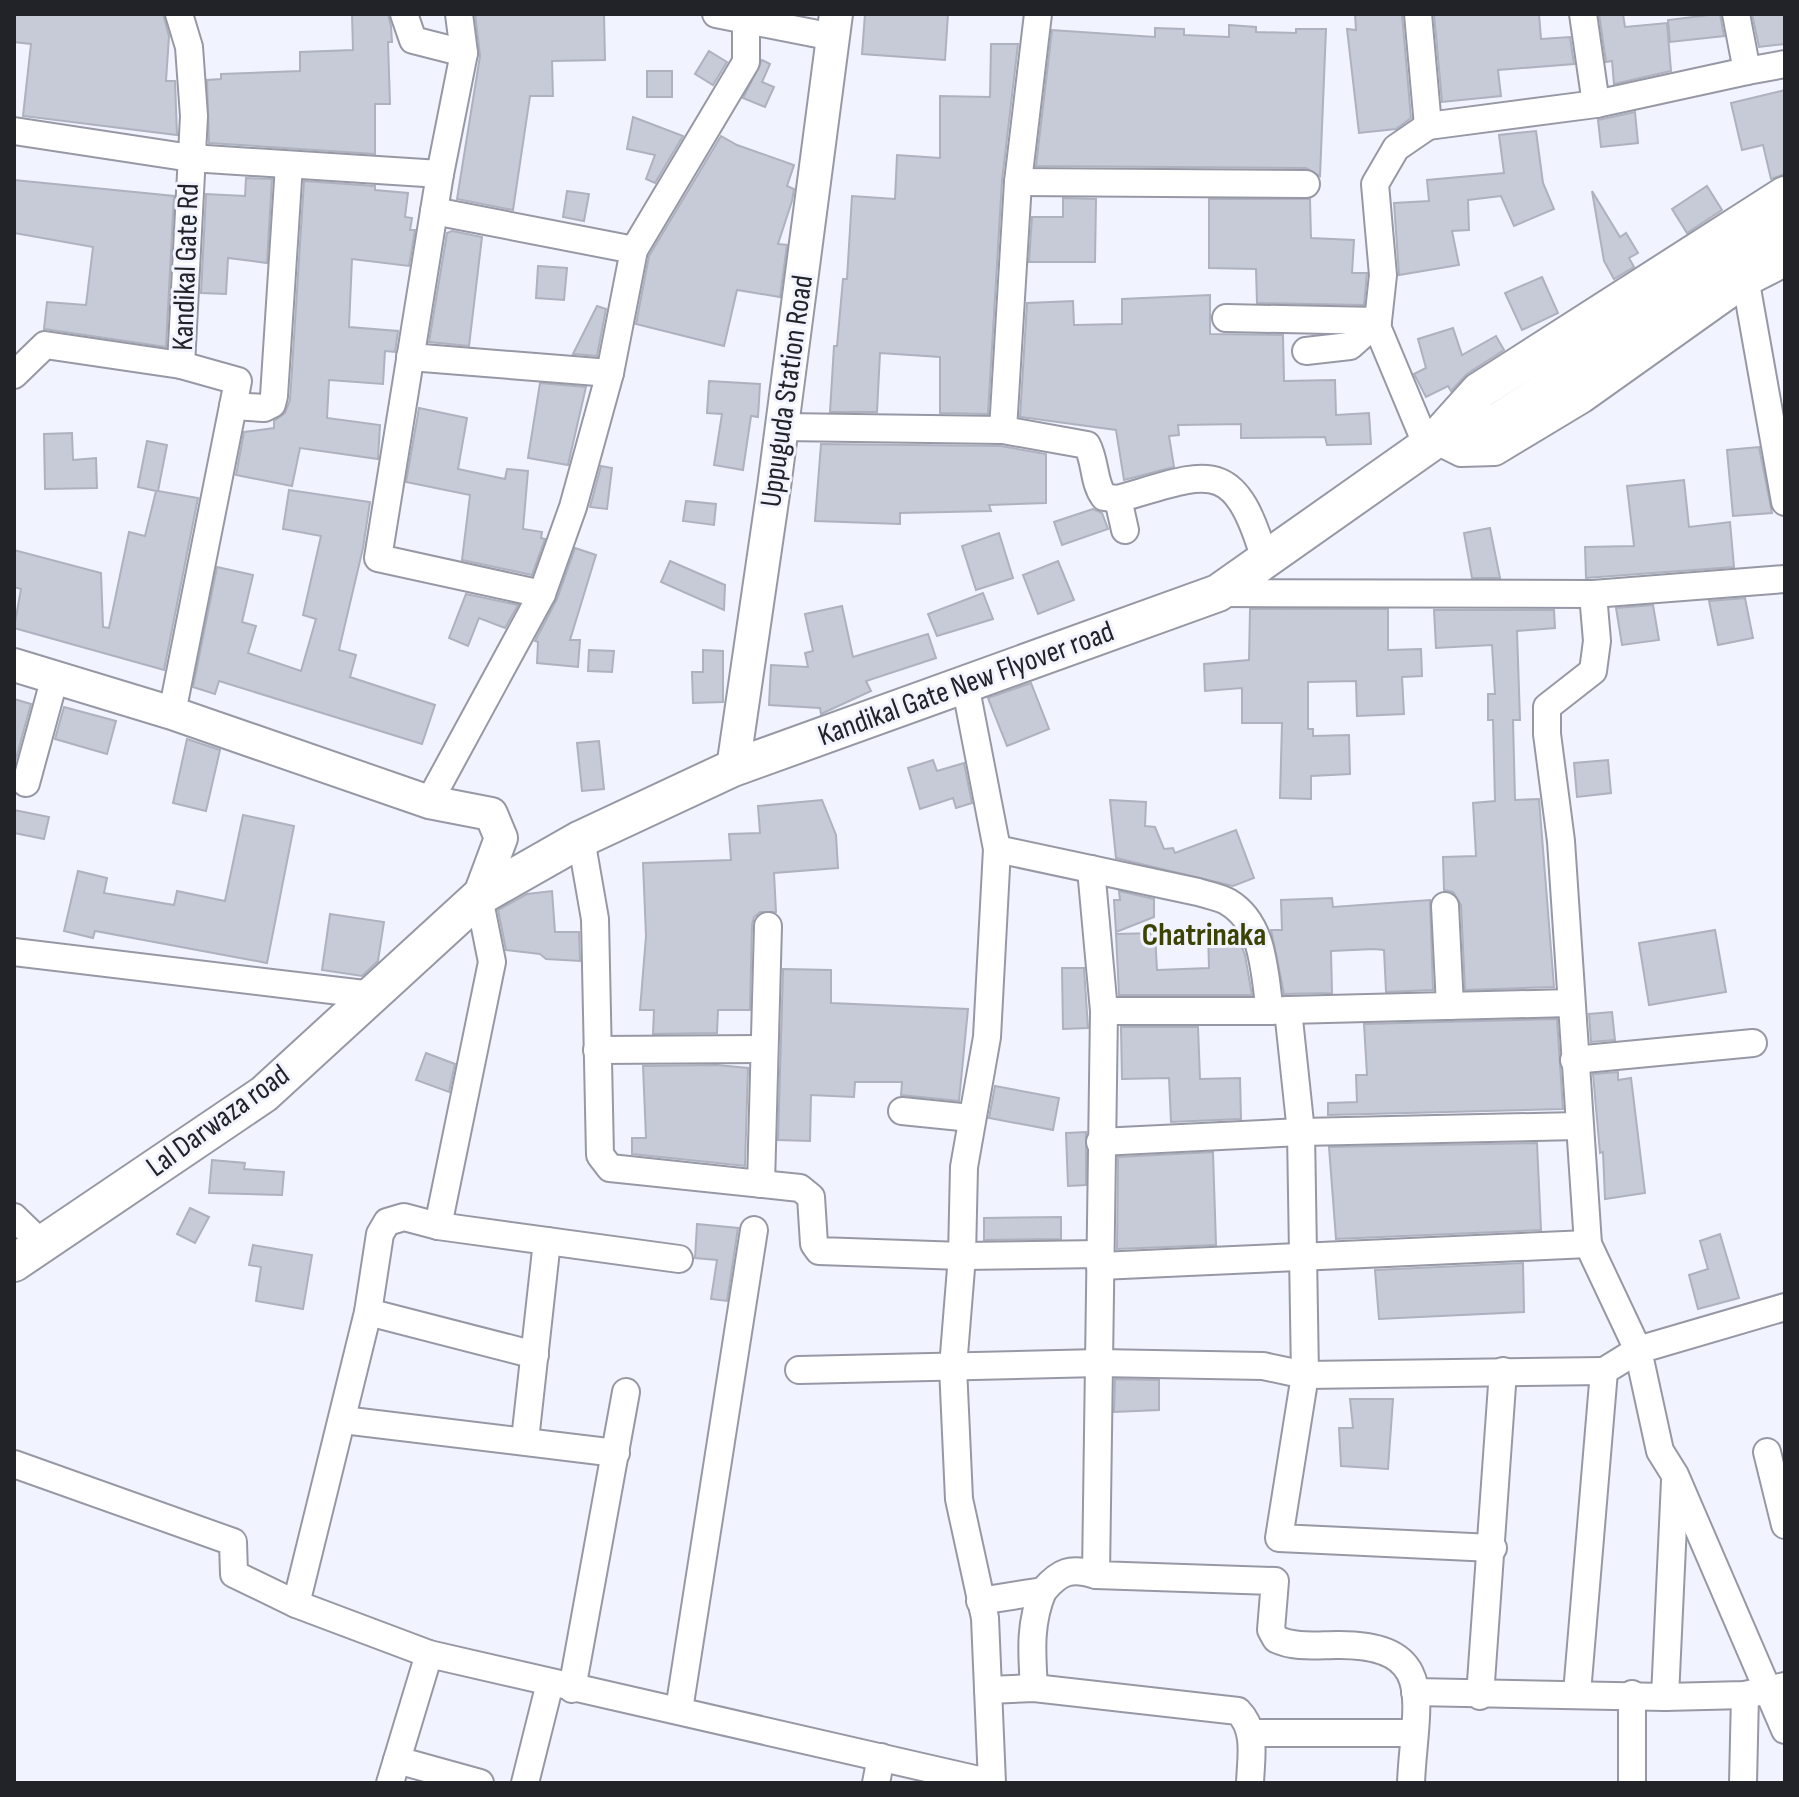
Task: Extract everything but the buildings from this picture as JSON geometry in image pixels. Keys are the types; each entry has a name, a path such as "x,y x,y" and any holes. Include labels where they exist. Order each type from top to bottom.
{"main road":[{"path":"1431,443 1479,391 1785,195"},
{"path":"1431,443 1499,421 1785,233"},
{"name":"Kandikal Gate New Flyover road","path":"479,897 581,839 733,768 1218,593 1431,443"},
{"name":"Lal Darwaza road","path":"28,1253 264,1094 479,897"}],"street":[{"name":"Kandikal Gate Rd","path":"172,713 238,381 181,365 194,116 190,61 179,14"},
{"path":"404,14 413,40 464,53"},
{"path":"459,14 464,53 440,174 378,558 542,594"},
{"path":"716,14 746,22 834,25"},
{"path":"1003,430 1018,182 1038,14"},
{"path":"1418,14 1428,126"},
{"path":"1583,14 1596,104"},
{"path":"1736,14 1747,71"},
{"path":"429,802 542,594 573,507 610,373 634,250 746,62 746,22"},
{"name":"Uppuguda Station Road","path":"733,768 782,427 834,25"},
{"path":"1785,64 1596,104 1428,126 1396,148 1375,184 1383,275 1377,323 1431,443 1461,453 1495,452 1583,399 1746,283 1785,263"},
{"path":"14,131 191,158 440,174"},
{"path":"233,406 264,408 272,404 274,396 289,165"},
{"path":"1018,182 1306,184"},
{"path":"434,211 634,250"},
{"path":"1746,283 1785,502"},
{"path":"1226,318 1377,323"},
{"path":"1306,351 1350,346 1377,323"},
{"path":"14,375 45,345 181,365"},
{"path":"410,357 610,373"},
{"path":"782,427 1003,430 1087,445 1094,458 1098,488 1104,497 1118,499 1200,476 1230,486 1252,515 1265,560"},
{"path":"1118,499 1125,530"},
{"path":"1218,593 1593,594 1785,579"},
{"path":"1593,594 1597,641 1593,671 1547,707 1547,734 1561,841 1588,1244 1638,1350 1660,1451 1675,1475 1785,1730"},
{"path":"14,665 172,713 429,802 491,814 497,821 501,838 479,897 492,962 438,1226"},
{"path":"26,783 55,677"},
{"path":"14,1464 233,1542 234,1574 296,1604 429,1654 992,1783 985,1618 959,1499 953,1367 962,1256 964,1167 987,1037 997,849 965,684"},
{"path":"581,839 595,919 600,1155 610,1168 800,1188 811,1197 814,1244 819,1251 1100,1260 1304,1260 1588,1244"},
{"path":"997,849 1228,902 1247,920 1259,941 1279,1010 1301,1132 1304,1260 1305,1375 1279,1538 1271,1630 1276,1639 1303,1645 1370,1645 1398,1655 1414,1675 1411,1783"},
{"path":"1091,869 1104,1011 1096,1575"},
{"path":"1445,906 1450,1006"},
{"path":"761,1184 762,1049 768,926"},
{"path":"14,952 373,995"},
{"path":"1104,1011 1570,1003"},
{"path":"1574,1060 1753,1043"},
{"path":"597,1050 762,1049"},
{"path":"902,1111 971,1118"},
{"path":"1100,1142 1301,1132 1578,1126"},
{"path":"14,1217 28,1253"},
{"path":"296,1604 368,1312 380,1234 387,1222 404,1217 438,1226 679,1259"},
{"path":"679,1710 754,1230"},
{"path":"525,1440 547,1241"},
{"path":"799,1370 1099,1363 1263,1366 1305,1375 1604,1371 1638,1350 1785,1307"},
{"path":"368,1312 535,1355"},
{"path":"1480,1696 1493,1548 1503,1371"},
{"path":"1577,1693 1604,1371"},
{"path":"525,1783 561,1686 616,1453 626,1392"},
{"path":"343,1420 616,1453"},
{"path":"1767,1452 1785,1525"},
{"path":"1665,1697 1675,1475"},
{"path":"1279,1538 1493,1548"},
{"path":"1034,1688 1032,1626 1043,1591 1065,1571 1078,1569 1096,1575 1275,1581"},
{"path":"980,1601 1043,1591"},
{"path":"429,1654 394,1771 480,1783"},
{"path":"988,1690 1034,1688 1238,1711 1247,1720 1251,1733 1250,1783"},
{"path":"1415,1692 1480,1696 1577,1693 1665,1697 1766,1691"},
{"path":"1743,1783 1766,1691"},
{"path":"1632,1694 1632,1783"},
{"path":"1251,1733 1413,1733"},
{"path":"876,1783 881,1757"}],"district":[{"name":"Chatrinaka","path":"1204,935"}]}
